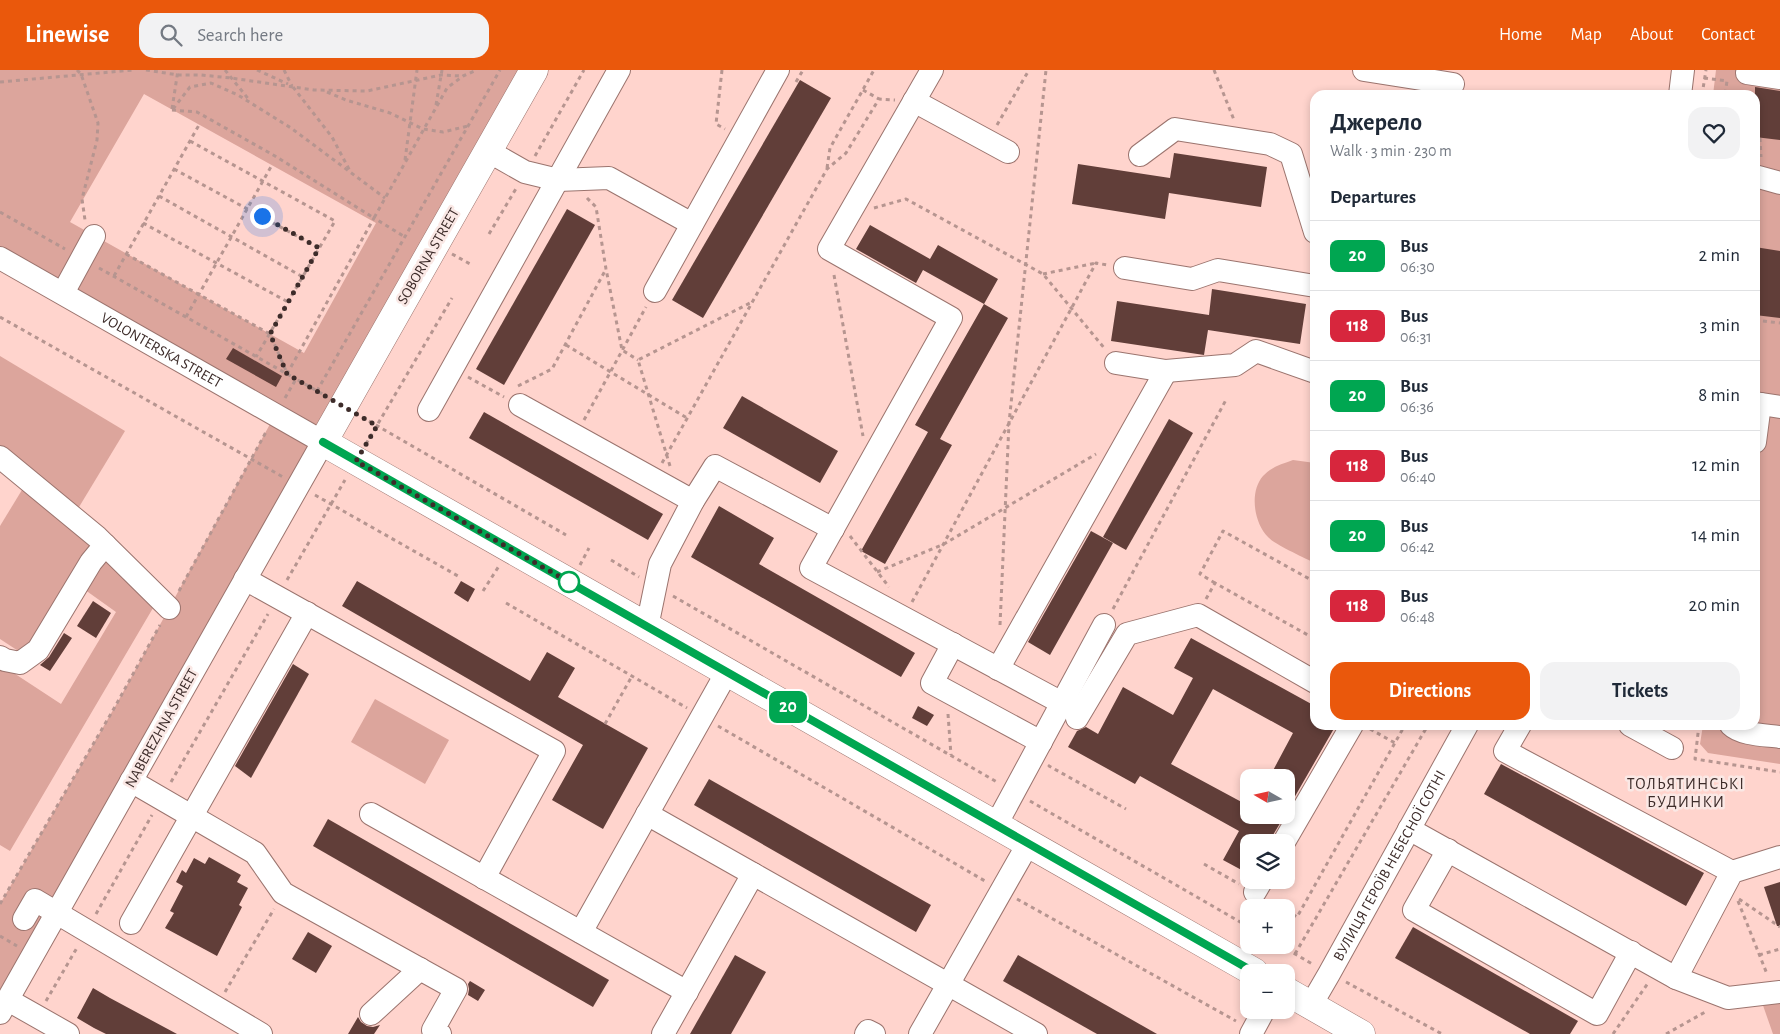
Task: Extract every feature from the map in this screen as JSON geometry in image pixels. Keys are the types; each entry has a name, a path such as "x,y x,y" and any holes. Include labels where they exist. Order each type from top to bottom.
{"main road":[{"name":"SOBORNA STREET","path":"323,442 534,70"},
{"path":"323,442 1240,964"},
{"path":"1295,996 1361,1034"}],"street":[{"path":"429,410 563,180 619,70"},
{"path":"655,291 778,70"},
{"path":"932,70 829,249 951,318 812,568 953,644 1070,711"},
{"path":"1364,70 1453,83"},
{"path":"1681,90 1683,70"},
{"path":"1747,73 1780,78"},
{"path":"914,101 1008,152"},
{"path":"1140,155 1175,129 1270,144 1291,154 1310,216"},
{"path":"488,151 525,172 563,180 609,178 692,224"},
{"path":"1760,168 1780,183"},
{"path":"63,294 94,236"},
{"name":"VOLONTERSKA STREET","path":"0,258 323,442"},
{"path":"1125,268 1192,279 1218,270 1310,285"},
{"path":"1116,363 1166,371 1236,365 1256,351 1310,370"},
{"path":"998,669 1166,371"},
{"path":"515,394 575,436 686,497"},
{"path":"1760,424 1765,405"},
{"name":"NABEREZHNA STREET","path":"4,1007 323,442"},
{"path":"0,457 105,544 169,608"},
{"path":"647,627 660,564 686,497 715,466 836,525"},
{"path":"0,657 20,663 38,650 91,562 105,544"},
{"path":"245,579 554,751 484,878"},
{"path":"131,923 307,613"},
{"path":"1070,711 1099,634 1126,634 1198,615 1310,679"},
{"path":"996,825 1014,792 1047,750 1070,711 1126,634"},
{"path":"953,644 932,683 1047,750"},
{"path":"581,932 726,672"},
{"path":"1289,834 1349,730"},
{"name":"ВУЛИЦЯ ГЕРОЇВ НЕБЕСНОЇ СОТНІ","path":"1311,1005 1463,730"},
{"path":"1517,730 1505,751 1732,872"},
{"path":"1639,730 1672,748"},
{"path":"1740,730 1780,737"},
{"path":"131,781 255,852 283,892 456,989 433,1030 440,1034"},
{"path":"371,814 687,992"},
{"path":"647,814 1036,1034"},
{"path":"1410,829 1667,973 1728,998 1777,993"},
{"path":"920,1034 1028,844"},
{"path":"1448,850 1414,910 1588,1009 1597,1014 1631,952"},
{"path":"1667,973 1732,872 1780,857"},
{"path":"663,1034 753,874"},
{"path":"24,919 35,900 261,1034"},
{"path":"372,1014 420,969"},
{"path":"4,1007 37,1016 68,1034"},
{"path":"1252,1032 1259,1019"},
{"path":"866,1034 868,1031 874,1034"}],"path":[{"path":"77,70 81,74 98,123 97,140 82,199"},
{"path":"0,82 133,70"},
{"path":"146,70 178,75 231,78 314,90 367,91 441,75 463,76"},
{"path":"172,110 178,70"},
{"path":"225,70 253,104"},
{"path":"257,70 292,86"},
{"path":"284,70 292,86 332,137 350,171"},
{"path":"405,163 417,70"},
{"path":"436,108 442,70"},
{"path":"287,374 447,88 463,76 477,70"},
{"path":"317,391 500,70"},
{"path":"489,234 584,70"},
{"path":"722,70 716,124 741,137"},
{"path":"827,169 830,148 874,70"},
{"path":"988,141 1029,70"},
{"path":"1000,631 1009,423 1046,70"},
{"path":"1214,70 1242,140"},
{"path":"1703,90 1706,70"},
{"path":"1704,78 1727,81 1726,90"},
{"path":"172,110 190,87 212,83 238,95 291,128 385,198"},
{"path":"324,90 346,100 390,113 423,130 443,132 468,126"},
{"path":"863,90 879,99 914,101"},
{"path":"653,479 827,169 846,153 879,99"},
{"path":"172,110 197,112 275,156 405,237"},
{"path":"114,276 199,125"},
{"path":"190,141 262,182 335,220 256,357"},
{"path":"186,317 272,165"},
{"path":"174,169 319,248"},
{"path":"563,180 596,207 622,350 638,360 667,454 686,497"},
{"path":"159,196 302,276"},
{"path":"848,215 906,200 1026,264 1043,274 1116,363"},
{"path":"0,212 344,406 566,535"},
{"path":"144,223 288,302"},
{"path":"829,249 868,466"},
{"path":"126,254 270,334 287,374"},
{"path":"1043,274 1096,263 1125,268"},
{"path":"904,618 1096,263"},
{"path":"453,367 500,395 515,394 552,368 606,269"},
{"path":"575,436 655,291"},
{"path":"37,1016 331,504 452,298"},
{"path":"638,360 752,302"},
{"path":"0,317 458,576"},
{"path":"1760,321 1780,323"},
{"path":"566,345 688,418"},
{"path":"0,904 116,705 296,379"},
{"path":"500,395 515,394"},
{"path":"1099,634 1226,398"},
{"path":"877,572 944,544 1097,454"},
{"path":"836,525 889,588"},
{"path":"1310,579 1223,531 1200,574 1310,636"},
{"path":"483,591 510,549"},
{"path":"611,560 644,580"},
{"path":"1198,615 1215,583"},
{"path":"669,594 1240,922"},
{"path":"506,604 1001,891 1252,1032"},
{"path":"604,724 632,676"},
{"path":"947,691 951,756"},
{"path":"1372,730 1395,743"},
{"path":"1295,916 1297,917 1403,730"},
{"path":"1425,730 1295,954 1442,1034"},
{"path":"1698,730 1695,759 1780,772"},
{"path":"1047,750 1049,766 1126,809"},
{"path":"216,1007 283,892"},
{"path":"1777,993 1759,955 1736,897 1780,927"},
{"path":"1759,955 1780,949"},
{"path":"1613,1034 1667,973"},
{"path":"1666,1034 1728,998"},
{"path":"1428,1034 1431,1028"}],"shaded area":[{"path":"0,70 534,70 0,1013 0,904 116,705 275,415 0,258","holes":["144,94 376,223 304,353 70,222"]},
{"path":"1716,70 1780,70 1780,764 1708,753 1700,744 1702,730 1760,730 1760,90 1714,90"},
{"path":"0,356 125,431 76,512 0,449"},
{"path":"1293,460 1310,462 1310,560 1271,540 1259,524 1255,507 1256,490 1263,476 1277,466"},
{"path":"25,485 90,544 88,552 23,654 0,639 0,526"},
{"path":"104,559 153,608 10,851 0,845 0,664 61,704 116,612 81,587"},
{"path":"375,699 449,740 425,784 351,742"},
{"path":"1780,988 1780,1034 1773,1034 1759,994"}],"building":[{"path":"800,80 831,98 703,318 672,300"},
{"path":"1755,87 1780,91 1780,140 1760,138 1760,90 1755,90"},
{"path":"1174,153 1267,167 1261,207 1169,193 1165,219 1072,204 1078,164 1170,178"},
{"path":"567,209 595,225 504,385 476,369"},
{"path":"870,225 930,259 938,245 998,279 984,304 923,270 916,283 856,249"},
{"path":"1760,248 1780,251 1780,318 1760,316"},
{"path":"1212,289 1306,304 1300,344 1208,330 1204,355 1111,341 1117,301 1209,315"},
{"path":"984,304 1008,318 940,439 952,445 885,564 861,551 928,432 915,425"},
{"path":"233,348 282,376 276,387 226,359"},
{"path":"742,396 838,451 820,483 723,428"},
{"path":"484,412 663,514 648,540 469,438"},
{"path":"1169,419 1193,433 1126,550 1103,537"},
{"path":"719,506 774,538 759,564 915,653 901,677 691,557"},
{"path":"1091,531 1113,543 1050,655 1028,642"},
{"path":"357,581 530,681 547,652 575,668 558,697 648,748 603,829 552,800 583,745 342,606"},
{"path":"461,581 475,589 468,602 454,593"},
{"path":"93,601 111,613 96,638 77,626"},
{"path":"64,633 72,638 50,671 40,665 49,657"},
{"path":"1191,638 1310,703 1310,730 1333,730 1295,796 1295,769 1274,769 1293,733 1213,689 1171,764 1240,801 1240,824 1280,824 1274,834 1240,834 1240,869 1223,860 1239,831 1140,776 1135,784 1068,747 1077,731 1086,727 1098,734 1123,687 1173,715 1193,678 1174,668"},
{"path":"293,664 309,674 251,778 235,766"},
{"path":"918,706 934,715 927,726 912,718"},
{"path":"1501,764 1704,873 1686,906 1484,794"},
{"path":"709,779 931,905 916,932 694,805"},
{"path":"328,819 609,980 593,1007 313,846"},
{"path":"209,857 241,875 237,882 248,888 239,905 242,907 217,956 165,928 174,913 170,911 183,886 176,882 182,870 186,873 194,858 205,864"},
{"path":"1780,882 1780,926 1777,926 1764,887"},
{"path":"1413,927 1578,1021 1570,1034 1530,1034 1395,958"},
{"path":"308,932 332,946 316,973 292,959"},
{"path":"735,955 766,972 731,1034 690,1034"},
{"path":"1018,955 1157,1034 1097,1034 1003,981"},
{"path":"470,981 485,990 478,1001 468,995 468,984"},
{"path":"93,988 177,1034 106,1034 94,1028 77,1018"},
{"path":"358,1017 367,1026 380,1025 374,1034 348,1034"}],"bus line":[{"name":"20","path":"323,442 1240,964"}],"district":[{"name":"ТОЛЬЯТИНСЬКІ БУДИНКИ","path":"1686,792"}],"route":[{"path":"262,216 319,248 270,334 287,374 377,426 356,461 569,582"}]}
